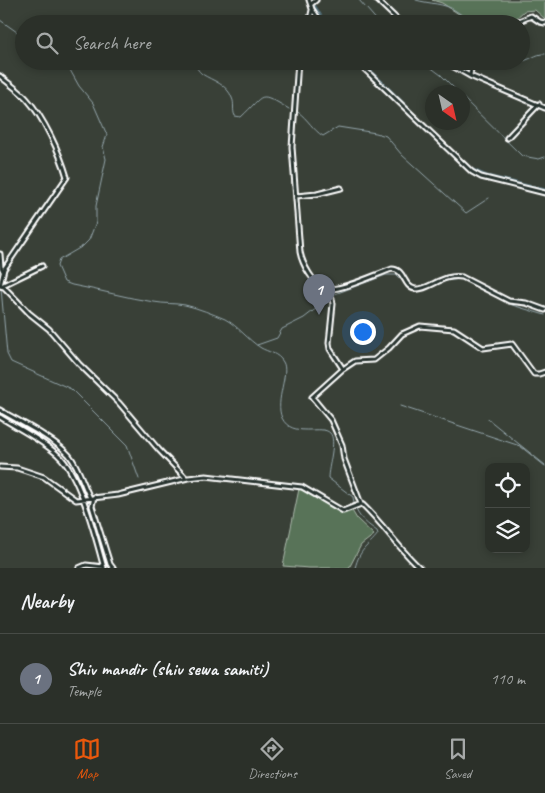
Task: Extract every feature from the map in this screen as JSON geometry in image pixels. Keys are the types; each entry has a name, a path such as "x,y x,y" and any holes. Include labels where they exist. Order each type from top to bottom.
{"street":[{"path":"309,0 314,2 311,15"},
{"path":"377,0 393,15"},
{"path":"312,9 316,15"},
{"path":"530,16 545,23"},
{"path":"297,70 292,147 302,260 309,273 332,299 333,319 329,343 330,349 343,370"},
{"path":"365,70 472,172 480,177 545,193"},
{"path":"459,70 545,108"},
{"path":"470,76 471,70"},
{"path":"0,76 19,91 40,117 67,177 3,271 0,286"},
{"path":"507,138 539,104"},
{"path":"296,196 317,194 341,188"},
{"path":"0,254 3,271"},
{"path":"0,286 42,266"},
{"path":"320,286 327,289 339,288 392,269 397,269 401,272 408,285 416,289 453,275 462,277 509,301 526,303 545,310"},
{"path":"0,286 4,286 29,313 44,323 79,364 119,403 159,450 187,478"},
{"path":"420,568 404,554 384,527 359,504 344,459 342,445 331,420 312,397 355,361 374,360 402,334 420,326 454,329 483,348 512,344 534,374 545,372"},
{"path":"0,410 60,447 76,468 104,567 86,565 79,568"},
{"path":"0,418 58,454 86,498"},
{"path":"0,466 17,468 44,477 76,500 118,495 187,478 206,476 302,486 343,510 359,504"},
{"path":"94,497 92,506 110,564 113,568"}],"green space":[{"path":"432,0 545,0 545,19 535,10 524,11 520,15 460,15 442,3"},
{"path":"299,489 308,492 340,511 345,512 351,509 357,519 374,535 361,545 349,568 283,566"}],"waterway":[{"path":"311,0 320,15"},
{"path":"359,0 372,15"},
{"path":"416,0 452,8 460,15"},
{"path":"0,20 15,31"},
{"path":"530,59 545,54"},
{"path":"70,70 79,86 93,103 107,135 103,147 106,159 96,206 96,222 89,240 83,246 59,260 57,266 64,282 158,303 185,305 205,311 230,322 256,345 281,359 285,367 280,404 282,418 287,424 299,430 321,430 330,433 333,441 328,478 353,497 360,517 377,531 378,534 362,552 355,568"},
{"path":"198,70 227,89 233,100 235,116 241,117 262,97 272,99 289,109"},
{"path":"370,70 422,122"},
{"path":"434,70 451,85"},
{"path":"470,105 522,156 539,159 545,157"},
{"path":"298,112 323,136 338,127 386,136 402,155 466,213 489,198"},
{"path":"469,168 487,176 545,190"},
{"path":"257,345 277,338 282,329 304,318 335,294 386,275 396,275 408,286"},
{"path":"426,289 445,281 462,279 512,305 545,315"},
{"path":"1,288 7,354 11,362 71,389 127,445 139,479"},
{"path":"400,406 520,446 545,466"},
{"path":"0,414 26,431"},
{"path":"488,419 545,465"},
{"path":"46,444 60,455 80,483 93,516 107,568"}],"place":[{"name":"Shiv mandir (shiv sewa samiti)","path":"319,315"}]}
